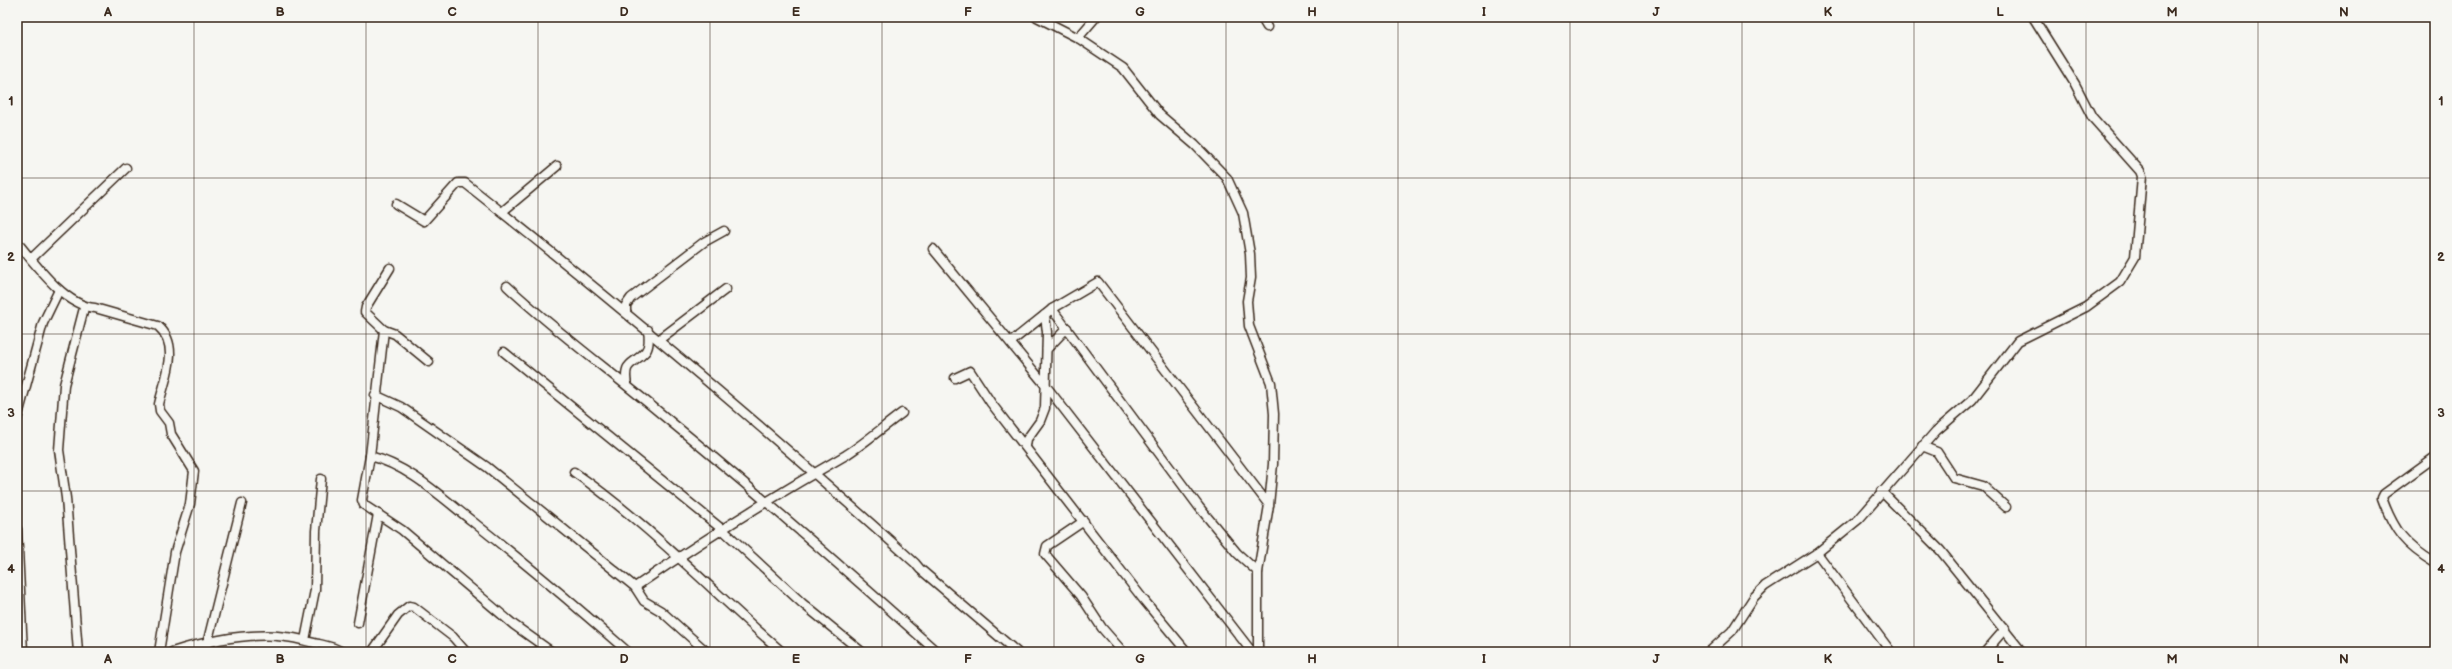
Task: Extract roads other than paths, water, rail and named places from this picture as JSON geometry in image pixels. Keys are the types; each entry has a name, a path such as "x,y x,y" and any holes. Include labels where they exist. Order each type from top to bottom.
{"street":[{"path":"1037,17 1078,38 1122,68 1160,115 1216,166 1227,178 1237,195 1243,213 1250,254 1251,278 1247,301 1249,326 1271,384 1274,414 1273,464 1269,505 1258,572 1258,652"},
{"path":"1078,38 1096,17"},
{"path":"1261,17 1267,27"},
{"path":"1709,652 1732,631 1759,591 1817,553 1858,518 1943,424 1972,400 2018,341 2099,299 2120,282 2135,258 2142,176 2140,171 2092,116 2075,84 2033,17"},
{"path":"502,212 558,166"},
{"path":"31,259 126,168"},
{"path":"396,204 424,221 458,183 462,182 502,212 660,339 915,562 920,569 1017,652"},
{"path":"626,312 626,305 637,293 704,242 724,231"},
{"path":"17,242 59,290 84,308 95,308 158,326 166,333 170,343 171,354 159,404 160,411 168,423 171,434 194,471 194,479 190,504 175,552 159,652"},
{"path":"933,249 1046,386 1252,652"},
{"path":"390,268 366,307 367,316 384,330 395,334 429,362"},
{"path":"1010,342 1052,309 1098,282 1269,505"},
{"path":"507,286 536,314 626,385 767,502 937,652"},
{"path":"660,339 726,289"},
{"path":"17,419 43,323 59,290"},
{"path":"78,652 66,498 59,450 64,385 84,308"},
{"path":"1052,309 1199,507 1237,553 1258,572"},
{"path":"1026,446 1027,439 1043,414 1046,386 1045,359 1047,349 1045,315"},
{"path":"1047,349 1067,328"},
{"path":"384,330 375,396 370,456 362,500 367,508 402,530 514,625 552,652"},
{"path":"626,385 625,369 629,364 646,352 648,346 648,330"},
{"path":"504,352 723,530 802,602 862,652"},
{"path":"955,378 970,371 991,403 1026,446 1143,599 1187,652"},
{"path":"375,396 401,407 487,467 635,587 644,601 661,611 707,652"},
{"path":"635,587 813,472 846,455 902,413"},
{"path":"1922,446 1937,452 1954,478 1983,486 2006,507"},
{"path":"370,456 389,461 448,503 518,558 628,652"},
{"path":"2435,457 2384,494 2382,498 2398,534 2413,549 2435,563"},
{"path":"574,472 607,496 666,545 678,558 782,652"},
{"path":"305,640 315,590 316,531 321,479"},
{"path":"1881,491 1940,550 2022,652"},
{"path":"207,644 242,503"},
{"path":"358,623 378,514"},
{"path":"1084,521 1047,546 1045,554 1081,596 1102,628 1123,652"},
{"path":"17,529 23,652"},
{"path":"1817,553 1891,652"},
{"path":"372,652 398,615 409,606 414,607 453,637 466,652"},
{"path":"1986,652 2005,629"},
{"path":"172,652 207,644 256,636 305,640 334,647 342,652"}]}
